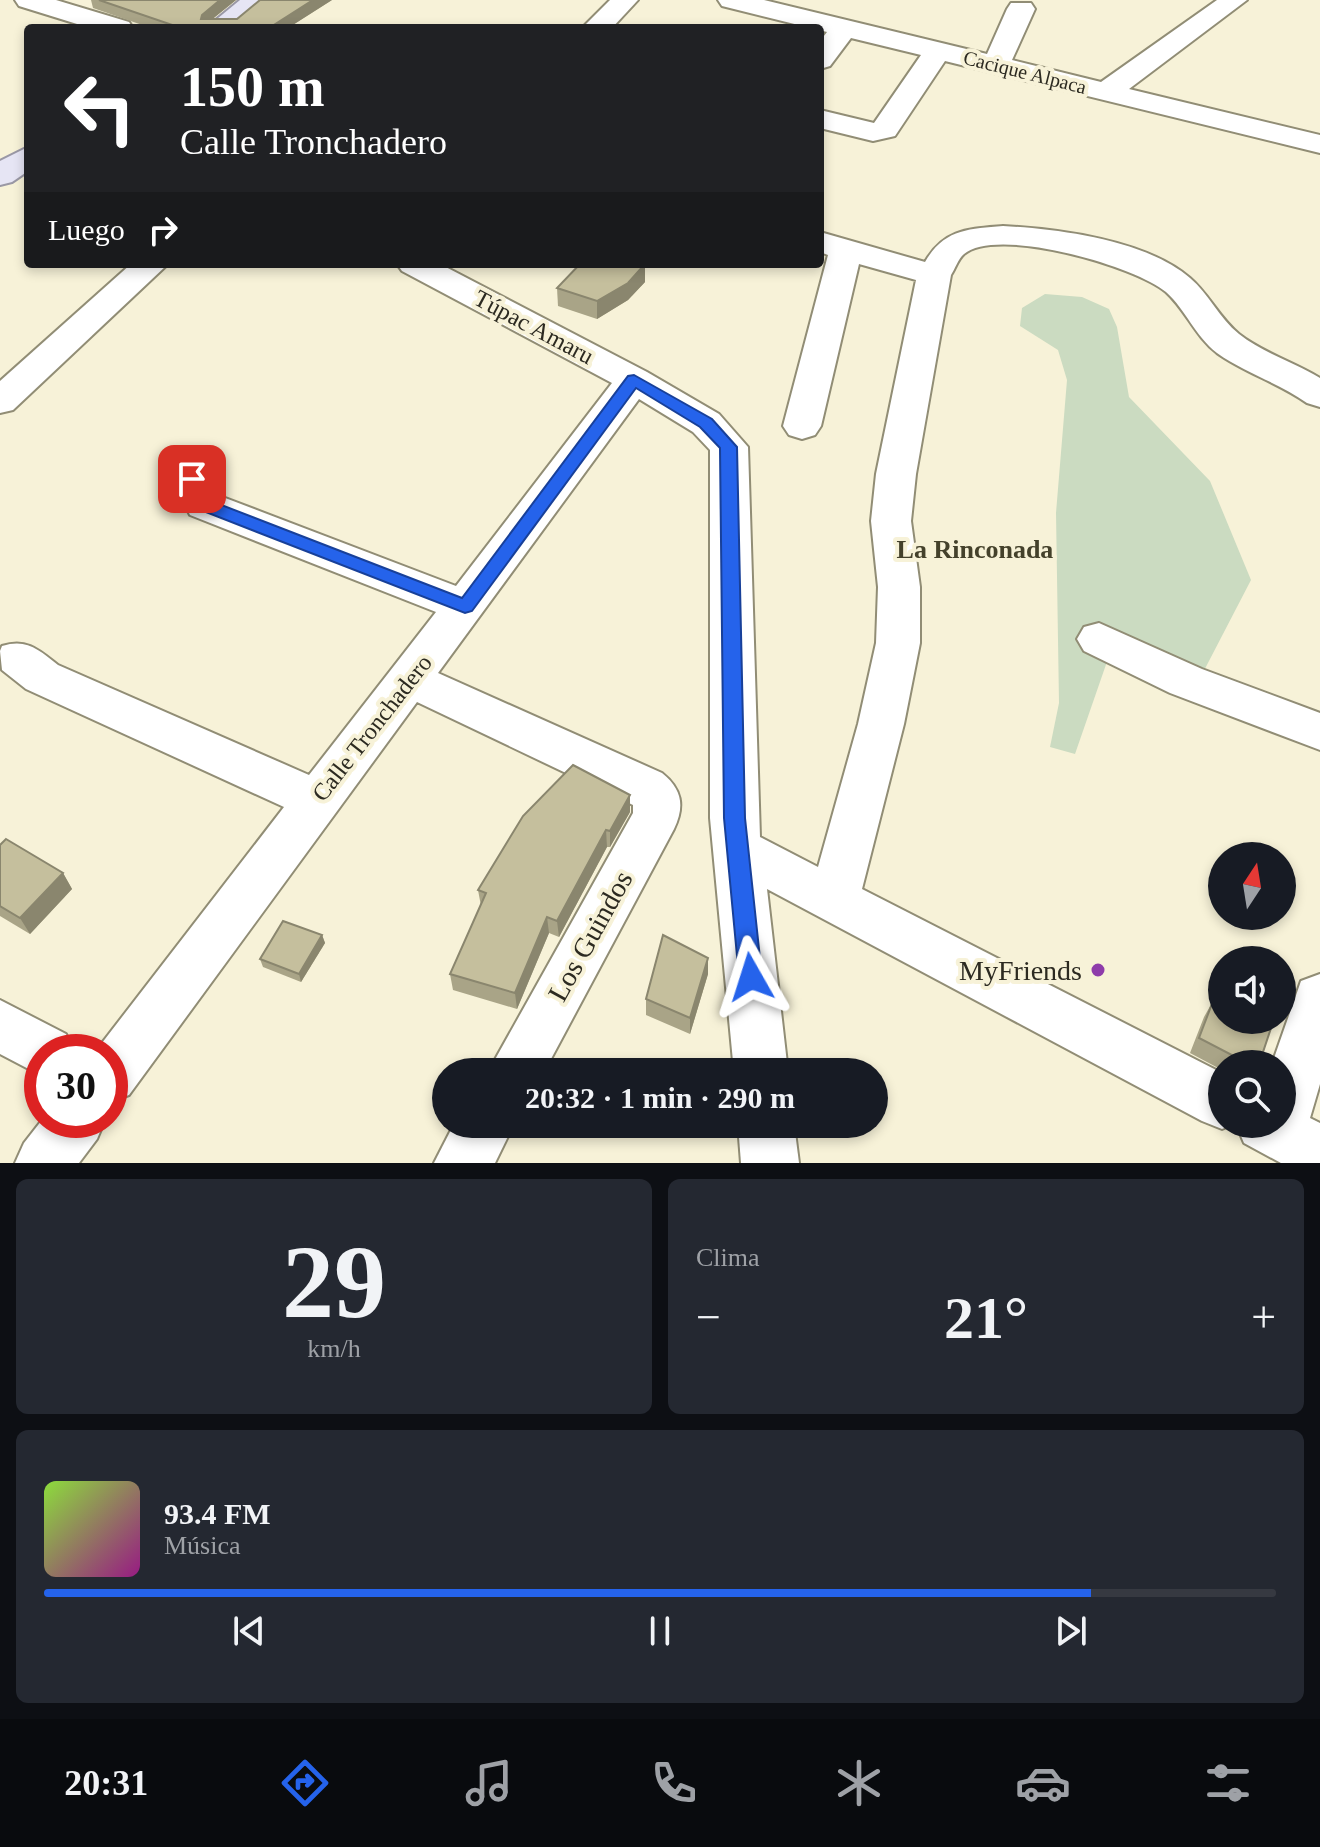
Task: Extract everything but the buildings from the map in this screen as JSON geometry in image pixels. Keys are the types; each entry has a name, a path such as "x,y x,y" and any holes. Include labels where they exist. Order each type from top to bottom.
{"main road":[{"path":"225,24 258,0"},
{"path":"0,175 24,160"}],"street":[{"path":"28,0 106,24"},
{"path":"600,24 625,0"},
{"name":"Cacique Alpaca","path":"731,0 1320,144"},
{"path":"1106,92 1234,0"},
{"path":"996,65 1021,9"},
{"path":"824,55 844,28"},
{"path":"824,120 873,132 884,130 938,51"},
{"path":"834,900 881,724 898,643 899,587 891,521 894,490 934,275 952,246 978,236 1013,235 1093,248 1143,265 1177,284 1210,329 1239,351 1283,371 1320,395"},
{"path":"802,426 833,245 934,275"},
{"path":"0,401 147,268"},
{"name":"Túpac Amaru","path":"422,268 634,380 706,423 729,447 737,849 759,1058"},
{"name":"Calle Tronchadero","path":"128,1052 634,380"},
{"path":"192,479 204,505 465,606"},
{"path":"1099,639 1186,681 1320,732"},
{"path":"18,658 42,677 316,800"},
{"name":"Los Guindos","path":"411,680 645,787 657,797 657,815 523,1058"},
{"path":"737,849 1208,1095"},
{"path":"1296,1085 1320,998"},
{"path":"0,1025 24,1039"},
{"path":"44,1163 63,1138"},
{"path":"463,1163 478,1138"},
{"path":"767,1138 770,1163"}],"green space":[{"path":"1045,294 1082,297 1109,309 1117,327 1129,397 1210,481 1251,580 1196,686 1110,653 1075,754 1050,747 1059,703 1056,513 1067,380 1058,350 1020,326 1022,308"}],"place":[{"name":"MyFriends","path":"1098,970"}],"district":[{"name":"La Rinconada","path":"975,549"}],"route":[{"path":"192,479 204,505 465,606 634,380 706,423 720,435 729,447 734,818 751,977"}]}
